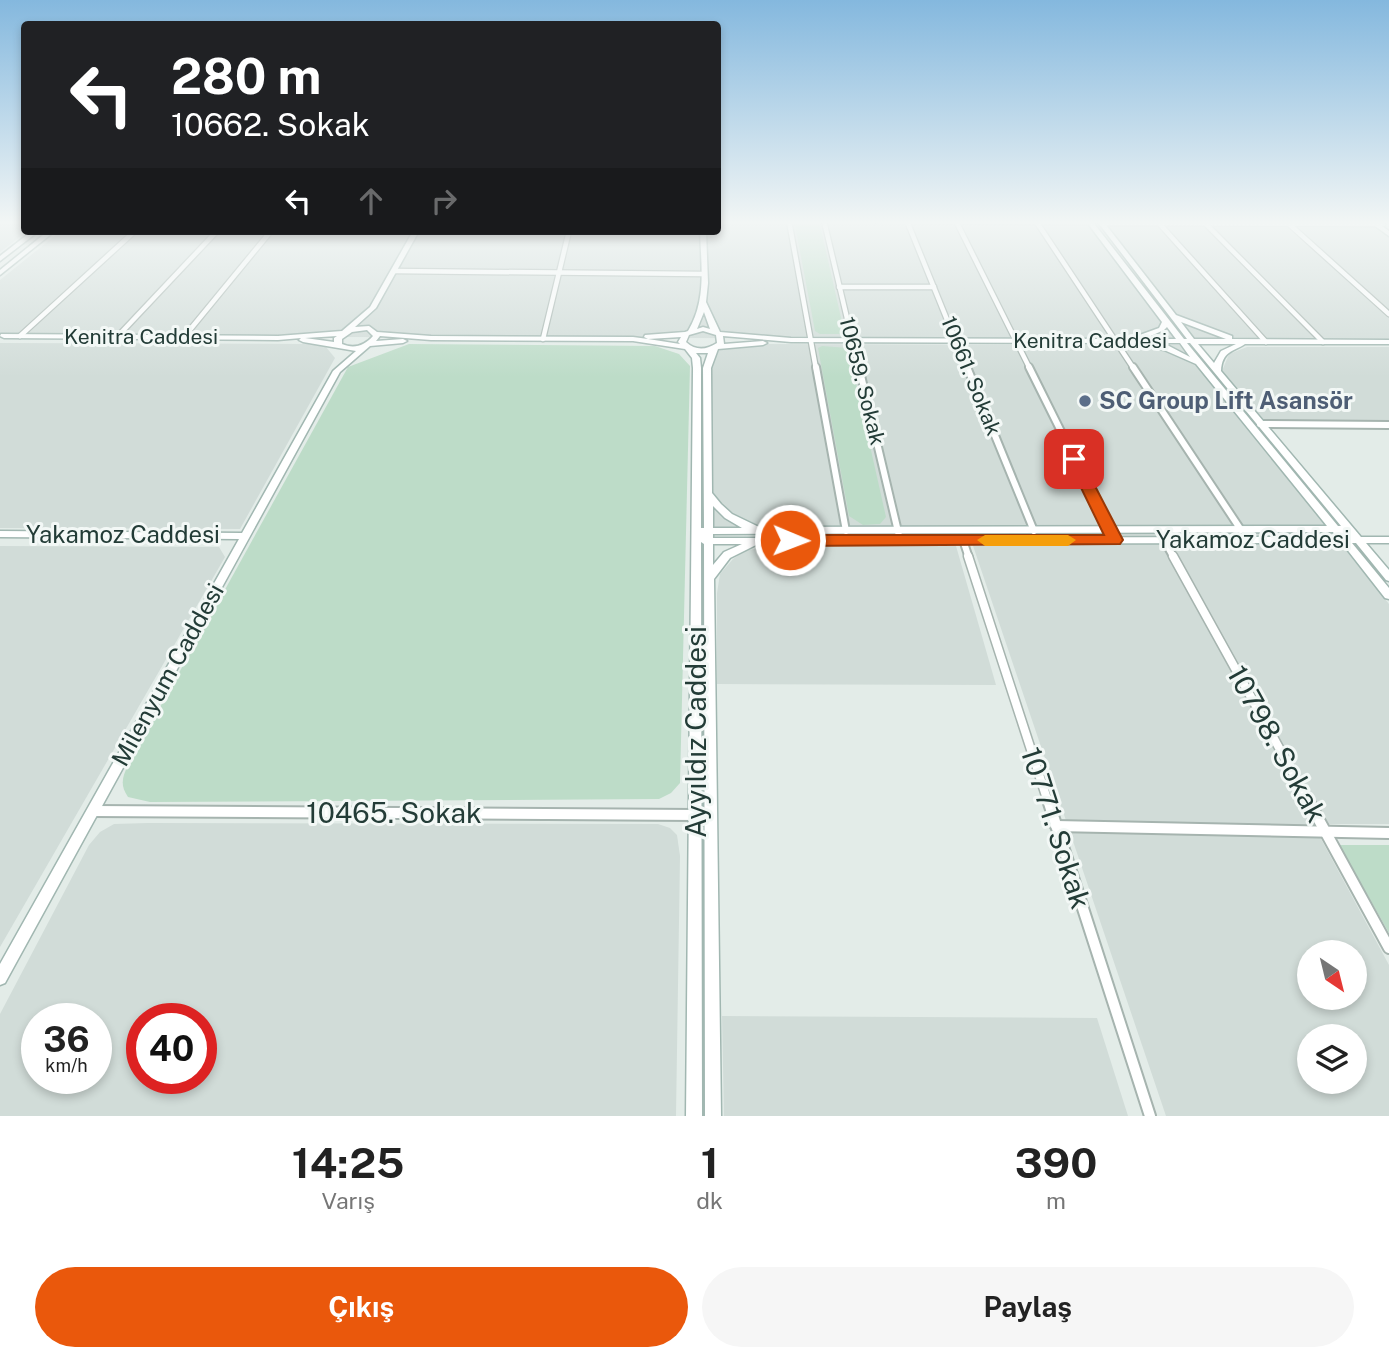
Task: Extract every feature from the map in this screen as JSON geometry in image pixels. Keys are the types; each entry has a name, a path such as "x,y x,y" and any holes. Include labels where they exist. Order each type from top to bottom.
{"street":[{"path":"20,336 89,273"},
{"path":"118,336 177,273"},
{"path":"184,337 236,273"},
{"path":"337,371 338,338 373,308 393,273"},
{"path":"543,338 559,273"},
{"path":"637,273 704,274 704,302 699,322 688,333"},
{"name":"10659. Sokak","path":"798,273 846,531"},
{"name":"10659. Sokak","path":"836,273 899,536"},
{"name":"10661. Sokak","path":"928,273 1034,530"},
{"path":"982,273 1112,536"},
{"path":"1070,273 1241,530"},
{"path":"1131,273 1168,319 1192,341 1389,578"},
{"path":"1136,273 1182,341 1389,595"},
{"path":"1203,273 1266,342"},
{"path":"1255,273 1323,342"},
{"path":"1344,273 1389,314"},
{"path":"839,287 934,287"},
{"path":"704,302 717,333"},
{"path":"337,371 375,340 373,308"},
{"path":"1132,341 1162,329 1168,319"},
{"path":"1168,319 1221,336 1251,342"},
{"path":"278,338 363,328 375,332 431,338 634,339 704,330 791,340"},
{"name":"Ayyıldız Caddesi","path":"688,333 682,342 696,358 703,536 696,815 694,1116"},
{"name":"Ayyıldız Caddesi","path":"713,1116 709,578 703,536 708,495 707,368 722,341 717,333"},
{"name":"Kenitra Caddesi","path":"1,336 278,338"},
{"path":"278,338 352,349 431,338"},
{"path":"634,339 688,348 716,349 791,340"},
{"name":"Kenitra Caddesi","path":"791,340 1389,342"},
{"path":"1132,341 1166,348 1206,368"},
{"path":"1217,371 1217,361 1222,354 1233,347 1251,342"},
{"name":"Milenyum Caddesi","path":"0,978 337,371"},
{"path":"1260,424 1389,425"},
{"path":"708,495 716,506 745,526 770,536"},
{"name":"Yakamoz Caddesi","path":"703,536 899,536 1034,530 1164,540 1389,540"},
{"name":"Yakamoz Caddesi","path":"770,536 846,531 963,540 1241,530 1349,530"},
{"name":"Yakamoz Caddesi","path":"0,534 246,536"},
{"path":"709,578 715,567 734,551 770,536"},
{"name":"10771. Sokak","path":"963,540 1150,1116"},
{"name":"10798. Sokak","path":"1164,540 1389,948"},
{"name":"10465. Sokak","path":"93,811 696,815"},
{"path":"1056,826 1389,833"}],"shaded area":[{"path":"9,273 1389,273 1389,340 0,336 0,280"},
{"path":"0,343 309,344 326,347 335,358 240,529 0,528"},
{"path":"711,344 1180,345 1389,604 1389,824 1313,824 1389,965 1389,1116 1166,1116 967,528 713,528"},
{"path":"1247,347 1389,347 1389,421 1262,420 1222,371 1229,354"},
{"path":"774,545 956,546 996,685 717,684 717,593 720,574 744,551"},
{"path":"0,546 219,547 225,557 0,947"},
{"path":"148,823 658,824 670,828 677,835 680,856 676,1116 0,1116 0,1014 89,845 100,832 114,824"},
{"path":"722,1016 1097,1018 1128,1116 724,1116"}],"green space":[{"path":"804,273 831,273 844,331 841,334 820,334 815,331"},
{"path":"409,344 655,346 679,354 690,366 680,783 671,793 659,799 150,802 128,797 123,781 128,765 348,367"},
{"path":"818,348 848,348 886,517 880,524 863,525 849,516"},
{"path":"1339,845 1389,845 1389,933"}],"slow traffic":[{"path":"985,540 1068,540"}],"place":[{"name":"SC Group Lift Asansör","path":"1085,401"}],"route":[{"path":"790,540 1115,540 1074,459"}]}
